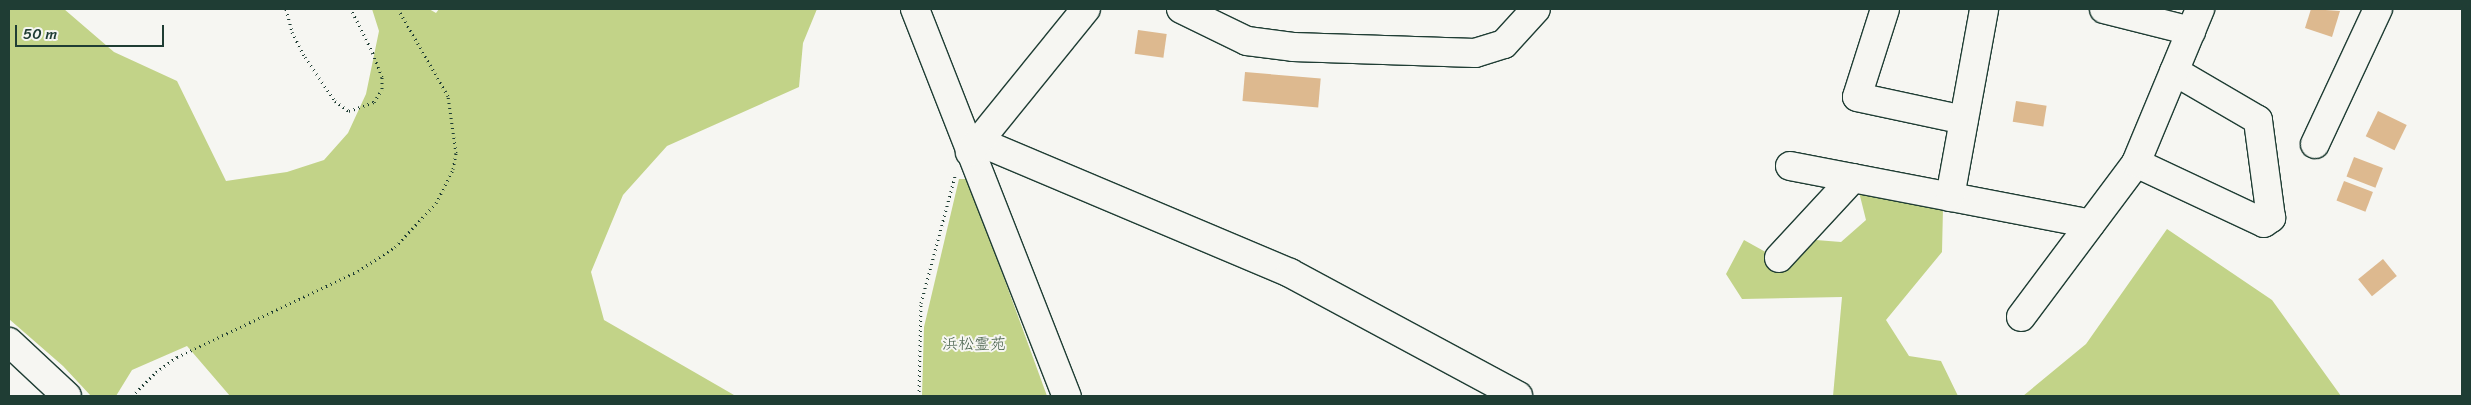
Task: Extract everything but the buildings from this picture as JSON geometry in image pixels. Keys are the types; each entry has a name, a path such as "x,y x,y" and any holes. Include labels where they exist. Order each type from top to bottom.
{"street":[{"path":"915,9 1067,396"},
{"path":"970,152 1086,9"},
{"path":"1181,9 1246,41 1292,47 1475,53 1504,44 1536,9"},
{"path":"1885,9 1857,97 1964,120"},
{"path":"1950,197 1984,9"},
{"path":"2021,317 2136,163 2196,20 2104,9"},
{"path":"2314,144 2378,9"},
{"path":"2136,163 2264,223 2271,218 2258,120 2174,72"},
{"path":"970,152 987,145 1290,273 1518,396"},
{"path":"1790,166 2090,224"},
{"path":"1779,258 1853,178"},
{"path":"9,342 67,396"}],"path":[{"path":"286,9 292,32 306,57 335,101 349,111 374,102 382,90 382,77 351,9"},
{"path":"132,396 156,372 177,357 358,271 395,247 436,203 453,169 456,153 448,96 398,9"},
{"path":"919,396 921,303 957,170 970,152"}],"green space":[{"path":"9,9 64,9 114,52 177,81 226,181 287,172 324,160 348,133 366,94 379,31 372,9 429,9 436,13 439,9 817,9 803,43 799,87 667,146 623,195 591,272 604,320 734,395 743,396 230,396 187,346 132,370 116,396 91,396 63,366 9,319"},
{"name":"浜松霊苑","path":"959,179 968,179 1047,396 922,396 924,327"},
{"path":"1858,188 1943,208 1942,252 1886,320 1909,356 1941,361 1958,396 1833,396 1842,297 1742,299 1726,274 1744,240 1789,265 1816,240 1841,242 1866,220"},
{"path":"2167,229 2272,300 2341,396 2023,396 2086,344"}]}
